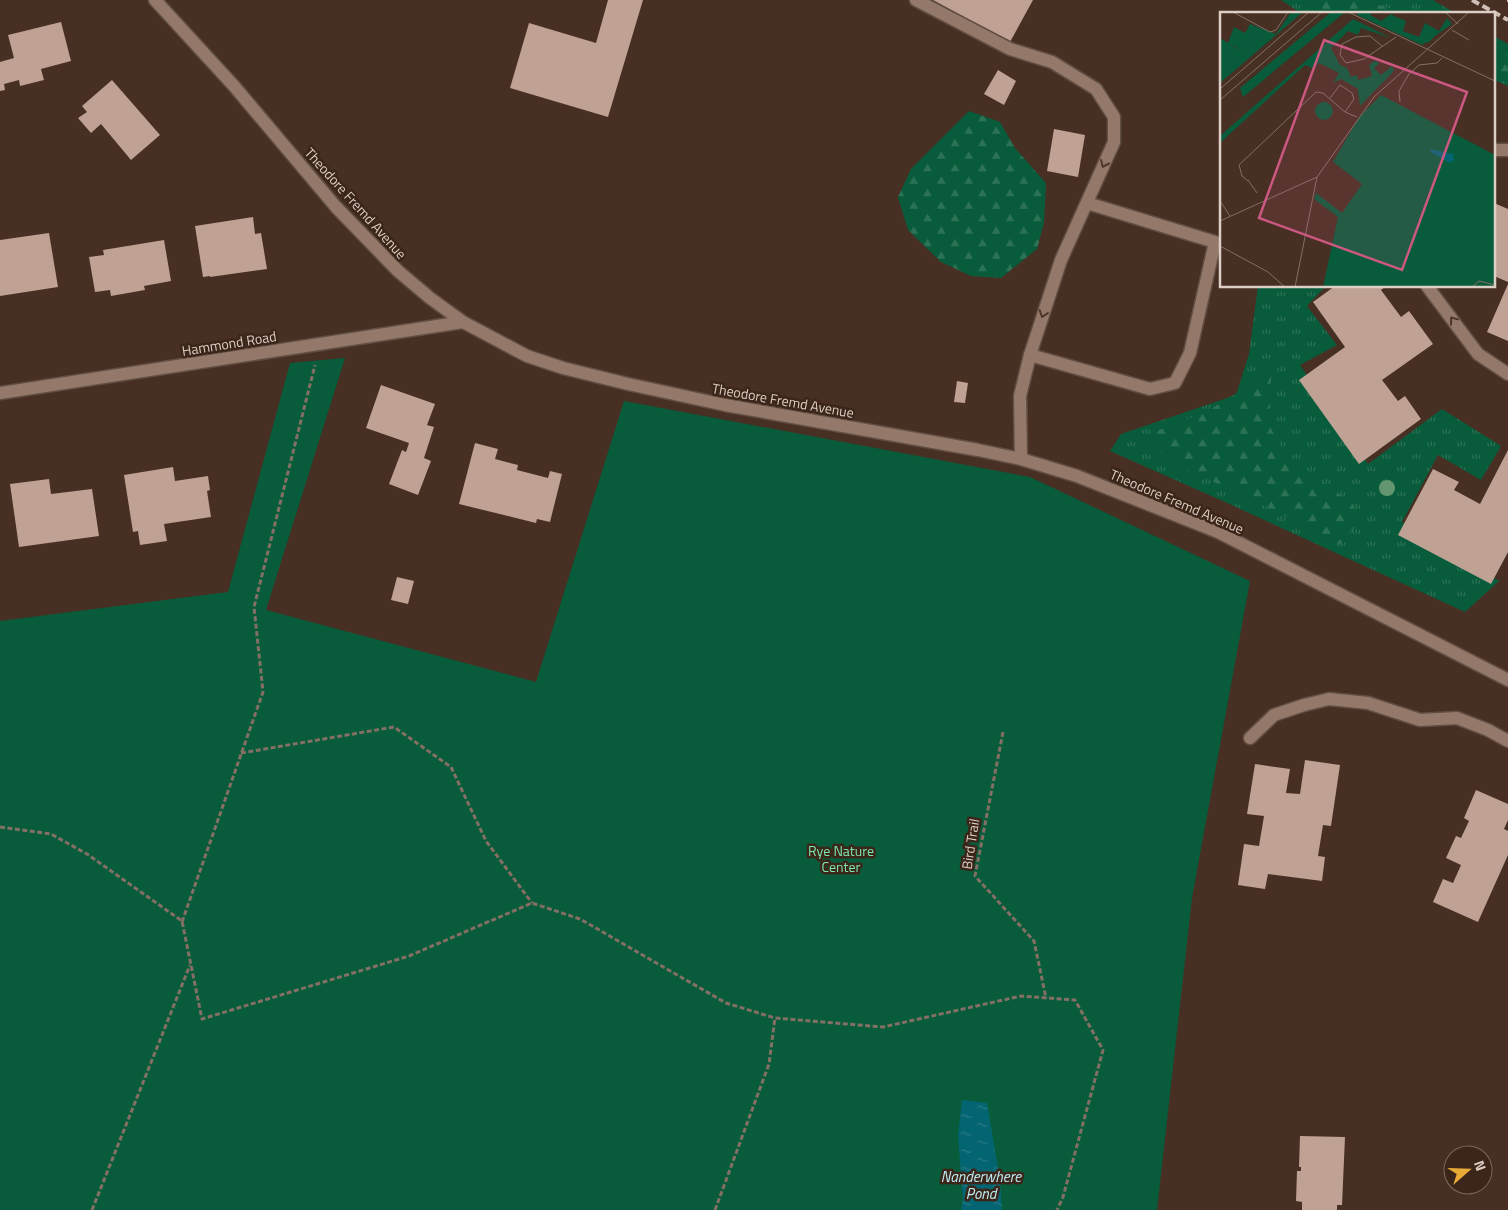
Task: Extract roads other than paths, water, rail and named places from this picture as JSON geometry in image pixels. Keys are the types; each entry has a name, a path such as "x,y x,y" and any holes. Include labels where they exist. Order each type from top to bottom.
{"street":[{"name":"Theodore Fremd Avenue","path":"155,0 234,86 336,207 398,271 463,322 527,356 582,373 725,406 1021,459 1077,476 1218,532 1508,680"},
{"path":"916,0 1010,49 1052,62 1096,89 1114,118 1114,142 1061,260 1030,355 1020,396 1021,459"},
{"path":"1030,355 1150,389 1174,384 1190,353 1215,242 1087,203"},
{"path":"1428,288 1478,354 1508,374"},
{"name":"Hammond Road","path":"0,393 463,322"},
{"path":"1250,738 1274,715 1329,699 1368,703 1420,720 1457,718 1488,730 1508,741"}],"water":[{"name":"Nanderwhere Pond","path":"962,1100 987,1103 1000,1180 1002,1210 961,1210 963,1200 958,1135"}],"railway":[{"path":"1472,0 1494,12"},
{"path":"1496,13 1508,20"}],"park label":[{"name":"Rye Nature Center","path":"841,858"}]}
